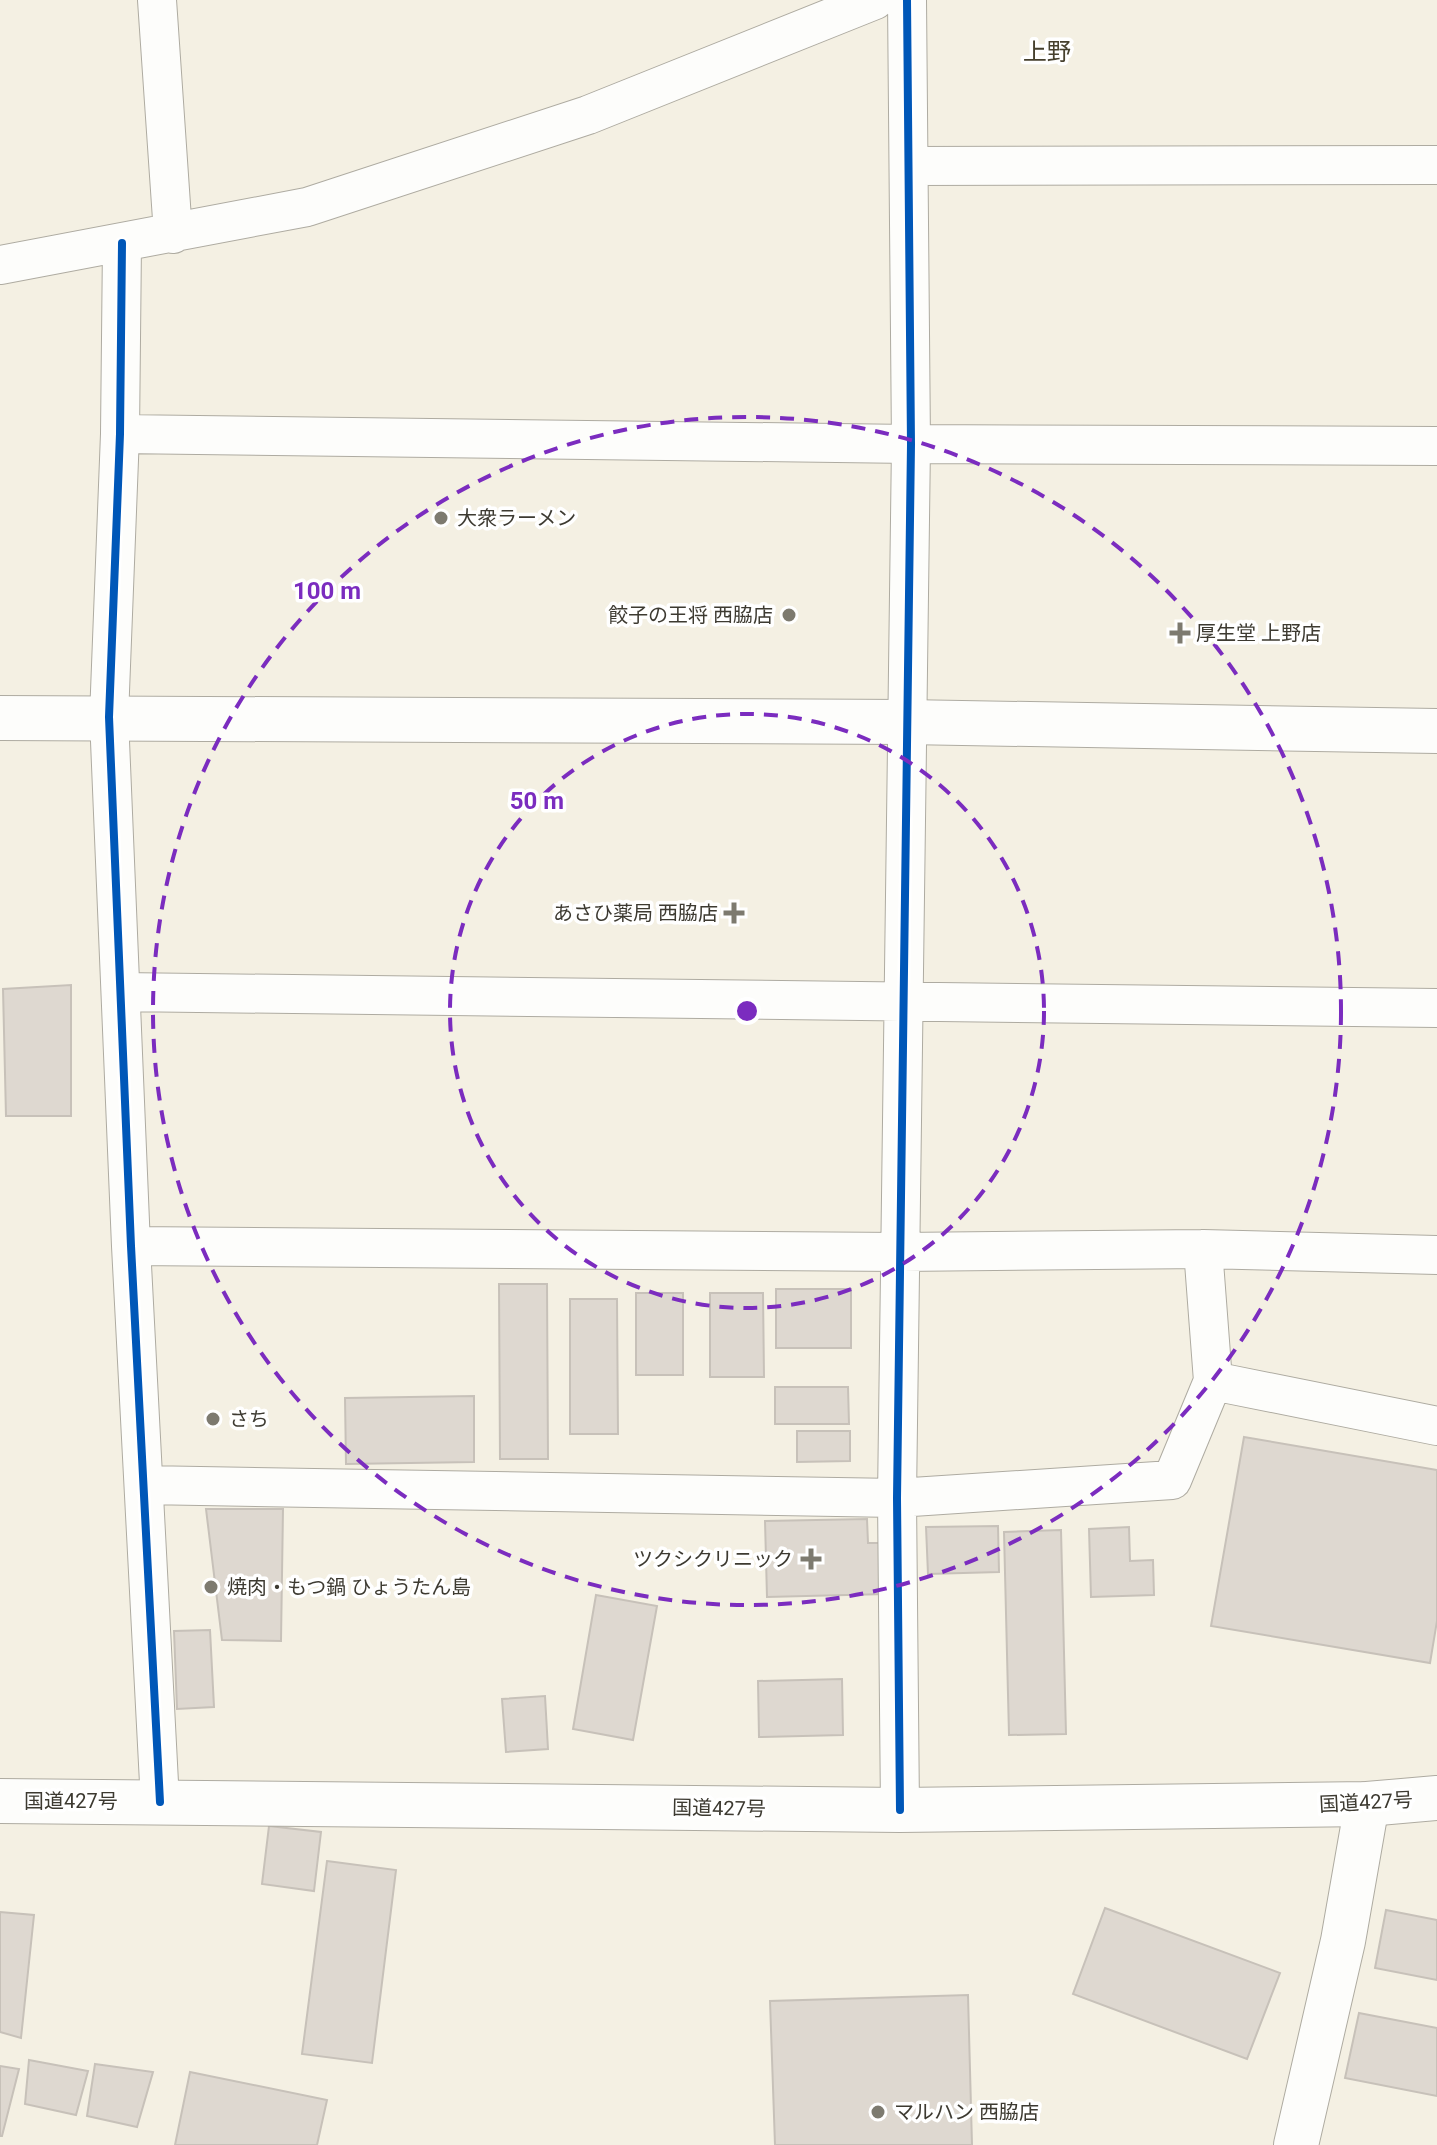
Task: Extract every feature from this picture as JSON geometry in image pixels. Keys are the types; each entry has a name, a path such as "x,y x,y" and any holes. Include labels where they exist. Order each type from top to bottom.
{"main road":[{"path":"0,718 906,722 1437,731"},
{"name":"国道427号","path":"0,1801 900,1810 1367,1804 1437,1798"},
{"path":"1296,2145 1343,1941 1367,1804"}],"street":[{"path":"157,0 173,234"},
{"path":"0,265 307,207 588,115 875,0"},
{"path":"900,1810 897,1498 911,444 907,0"},
{"path":"910,166 1437,165"},
{"path":"122,243 120,434 109,717 131,1246 160,1802"},
{"path":"120,434 911,444 1437,446"},
{"path":"121,992 1437,1008"},
{"path":"131,1246 901,1252 1203,1249 1437,1255"},
{"path":"144,1485 897,1498 1172,1480 1213,1381 1203,1249"},
{"path":"1213,1381 1437,1426"}],"building":[{"path":"71,985 71,1116 6,1116 3,989"},
{"path":"499,1284 547,1284 548,1459 500,1459"},
{"path":"776,1289 851,1289 851,1348 776,1348"},
{"path":"636,1293 683,1293 683,1375 636,1375"},
{"path":"710,1293 763,1293 764,1377 710,1377"},
{"path":"570,1299 617,1299 618,1434 570,1434"},
{"path":"775,1387 848,1387 849,1424 775,1424"},
{"path":"474,1396 474,1462 346,1464 345,1398"},
{"path":"797,1431 850,1431 850,1461 797,1462"},
{"path":"1244,1437 1437,1470 1437,1621 1430,1663 1211,1626"},
{"path":"206,1509 283,1509 281,1641 222,1640"},
{"path":"867,1519 868,1543 885,1543 886,1594 767,1597 765,1521"},
{"path":"998,1526 999,1572 928,1574 926,1527"},
{"path":"1129,1527 1130,1561 1153,1560 1154,1595 1091,1597 1089,1529"},
{"path":"1061,1530 1066,1734 1009,1735 1004,1532"},
{"path":"596,1595 657,1606 633,1740 573,1729"},
{"path":"210,1630 214,1707 177,1709 174,1631"},
{"path":"842,1679 843,1735 759,1737 758,1681"},
{"path":"545,1696 548,1749 506,1752 502,1699"},
{"path":"269,1826 321,1832 314,1891 262,1884"},
{"path":"327,1861 396,1870 372,2063 302,2054"},
{"path":"1105,1908 1280,1973 1247,2059 1073,1994"},
{"path":"1386,1910 1437,1920 1437,1980 1375,1968"},
{"path":"0,1912 34,1915 21,2038 0,2032"},
{"path":"968,1995 972,2145 775,2145 770,2001"},
{"path":"1359,2013 1437,2028 1437,2096 1345,2078"},
{"path":"29,2060 88,2071 76,2115 25,2104"},
{"path":"95,2064 153,2072 137,2127 87,2116"},
{"path":"0,2066 19,2069 2,2136 0,2136"},
{"path":"190,2072 327,2100 317,2145 175,2145"}],"cycle path":[{"path":"900,1810 897,1498 911,444 907,0"},
{"path":"122,243 120,434 109,717 131,1246 160,1802"}],"place":[{"name":"大衆ラーメン","path":"441,518"},
{"name":"餃子の王将 西脇店","path":"789,615"},
{"name":"厚生堂 上野店","path":"1180,633"},
{"name":"あさひ薬局 西脇店","path":"734,913"},
{"name":"さち","path":"213,1419"},
{"name":"ツクシクリニック","path":"811,1559"},
{"name":"焼肉・もつ鍋 ひょうたん島","path":"211,1587"},
{"name":"マルハン 西脇店","path":"878,2112"}],"district":[{"name":"上野","path":"1047,52"}]}
